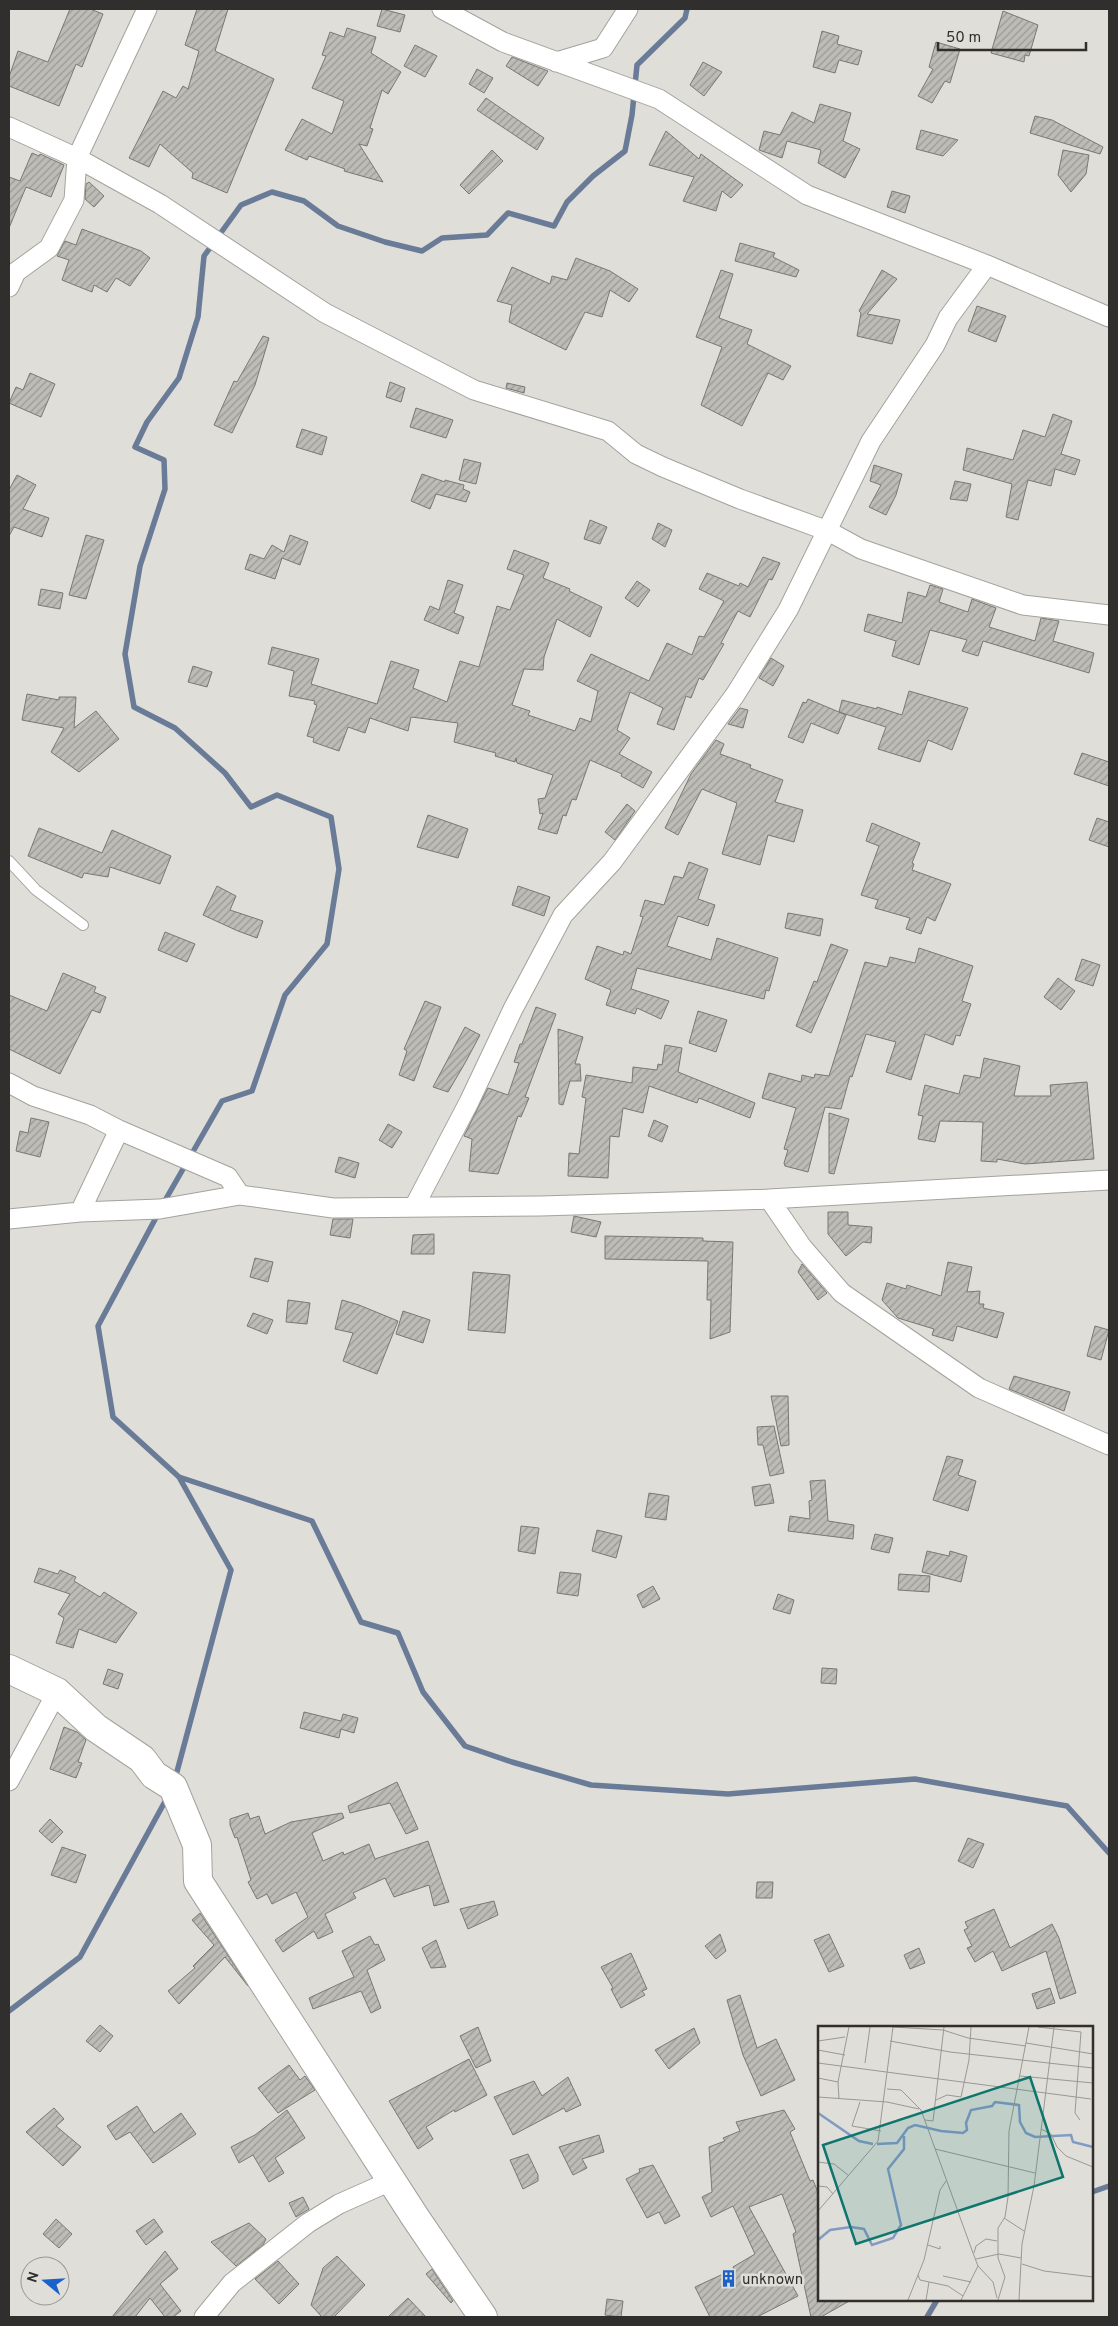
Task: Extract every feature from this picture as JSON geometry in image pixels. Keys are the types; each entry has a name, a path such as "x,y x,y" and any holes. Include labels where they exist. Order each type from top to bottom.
{"street":[{"path":"9,287 16,272 49,248 74,200 77,158 147,9"},
{"path":"442,9 503,42 659,99 806,195 987,265 1109,317"},
{"path":"556,62 603,48 628,9"},
{"path":"9,127 77,158 160,204 324,313 474,390 608,431 636,454 740,499 828,531 861,549 1023,605 1109,615"},
{"path":"414,1207 469,1102 513,1009 564,915 612,862 736,695 788,610 871,441 935,346 948,318 987,265"},
{"path":"9,1083 33,1096 90,1115 119,1130 228,1177 240,1194"},
{"path":"80,1212 119,1130"},
{"path":"9,1219 80,1212 160,1210 240,1194 333,1208 414,1207 769,1199 1109,1180"},
{"path":"769,1199 802,1247 842,1293 979,1388 1109,1445"},
{"path":"9,1669 57,1692 96,1728 142,1759 154,1775 173,1788 197,1845 198,1882 483,2317"},
{"path":"9,1781 57,1692"},
{"path":"204,2317 232,2283 308,2223 339,2204 393,2180"}],"lane":[{"path":"9,862 36,890 83,925"}],"building":[{"path":"70,9 90,9 103,14 82,67 76,64 59,106 9,86 9,77 18,51 48,62"},
{"path":"197,9 228,9 215,51 274,79 227,193 192,178 193,173 160,144 149,167 129,158 163,91 176,98 183,86 188,89 199,51 185,45"},
{"path":"382,9 405,15 400,32 377,26"},
{"path":"1003,11 1038,25 1029,56 1025,55 1024,62 991,53"},
{"path":"347,28 376,37 371,53 401,72 388,94 382,90 370,128 373,129 367,146 359,144 383,182 344,171 345,169 309,156 307,160 285,150 302,119 332,134 344,101 312,88 326,56 322,55 330,32 344,37"},
{"path":"822,31 839,36 837,44 862,51 858,65 839,60 835,73 813,67"},
{"path":"936,42 960,49 950,83 945,81 932,103 918,96 933,69 929,67"},
{"path":"415,45 437,56 425,77 404,66"},
{"path":"512,57 548,71 538,86 506,66"},
{"path":"703,62 722,72 704,96 690,85"},
{"path":"477,69 493,78 484,93 469,84"},
{"path":"486,98 544,138 537,150 477,110"},
{"path":"820,104 851,113 843,141 860,149 845,178 818,163 821,150 787,141 782,158 759,150 764,131 780,135 792,112 814,123"},
{"path":"1035,116 1052,120 1103,147 1100,154 1030,133"},
{"path":"921,130 958,140 943,156 916,149"},
{"path":"666,131 699,159 701,154 743,185 731,198 722,191 716,211 683,201 694,177 649,165"},
{"path":"492,150 503,161 469,194 460,185"},
{"path":"1063,150 1089,155 1086,174 1071,192 1058,175"},
{"path":"32,153 39,156 40,154 64,165 51,197 26,187 9,228 9,177 20,181"},
{"path":"89,182 104,196 94,207 85,199 86,184"},
{"path":"892,191 910,196 905,213 887,207"},
{"path":"82,229 141,251 150,258 130,286 116,278 107,292 94,285 92,292 62,280 69,260 57,256 65,241 76,245"},
{"path":"740,243 775,253 773,257 799,270 796,277 735,261"},
{"path":"576,258 610,271 638,289 629,302 610,290 602,317 585,312 566,350 509,322 512,305 497,301 512,267 550,284 552,276 567,280"},
{"path":"721,270 733,274 719,318 752,330 747,344 791,366 783,380 768,373 742,426 701,405 722,347 696,337"},
{"path":"882,270 897,279 867,314 900,320 892,344 857,336 861,313 859,311"},
{"path":"977,306 1006,316 996,342 968,331"},
{"path":"263,336 269,338 255,385 232,433 214,425 234,381 237,382"},
{"path":"30,373 55,384 41,417 9,403 16,387 23,390"},
{"path":"390,382 405,388 401,402 386,397"},
{"path":"507,383 525,387 524,393 506,388"},
{"path":"416,408 453,420 446,438 410,427"},
{"path":"1053,414 1072,421 1061,454 1080,460 1075,475 1055,469 1051,486 1028,480 1018,520 1006,517 1012,484 963,470 967,448 1013,460 1023,430 1045,437"},
{"path":"302,429 327,437 322,455 296,447"},
{"path":"464,459 481,463 476,484 459,480"},
{"path":"874,465 902,474 896,495 886,515 869,507 881,485 870,481"},
{"path":"422,474 445,482 445,480 464,485 463,489 470,492 466,502 436,494 430,509 411,501"},
{"path":"17,475 36,485 23,509 49,518 42,537 14,527 9,536 9,490"},
{"path":"955,481 971,484 967,501 950,499"},
{"path":"590,520 607,527 600,544 584,539"},
{"path":"658,523 672,530 665,547 652,539"},
{"path":"86,535 104,540 86,599 69,595"},
{"path":"290,535 308,542 300,565 282,558 275,579 245,569 250,554 264,559 272,545 284,552"},
{"path":"514,550 549,563 543,578 570,589 569,591 602,607 590,637 557,619 544,657 543,670 524,669 512,705 530,711 528,715 575,731 580,718 591,722 598,691 577,681 591,654 649,681 667,643 692,655 699,636 704,637 724,601 699,589 707,573 739,586 740,583 748,587 763,557 780,563 772,580 769,579 750,617 738,611 721,643 724,644 703,680 699,678 691,698 686,696 674,730 657,724 663,708 630,692 617,730 630,738 619,754 652,772 643,788 621,776 622,774 590,760 576,800 572,799 566,816 563,815 557,834 538,829 543,813 540,814 538,799 545,798 553,775 517,763 516,758 515,762 495,756 496,753 454,742 458,723 411,717 408,731 370,718 365,733 348,727 339,751 313,742 314,738 307,736 317,705 314,704 315,701 289,696 294,671 268,664 272,647 319,659 311,684 377,704 391,661 419,670 413,688 447,702 460,661 479,667 497,606 510,610 524,575 507,569"},
{"path":"448,580 463,585 454,613 464,617 458,634 424,620 430,606 439,610"},
{"path":"637,581 650,590 638,607 625,598"},
{"path":"930,585 943,589 939,602 968,612 972,599 996,608 989,627 1035,641 1041,618 1059,621 1053,641 1094,653 1089,673 983,641 978,656 962,651 967,640 930,630 919,665 892,656 896,641 864,631 868,614 902,623 908,592 926,597"},
{"path":"41,589 63,593 60,609 38,605"},
{"path":"771,658 784,666 773,686 759,678"},
{"path":"193,666 212,672 207,687 188,682"},
{"path":"909,691 968,708 952,750 928,740 920,762 878,749 886,727 839,712 842,700 877,709 877,707 902,715"},
{"path":"27,694 59,700 59,697 76,697 74,728 96,711 119,739 79,772 51,752 64,728 22,720"},
{"path":"808,699 846,715 838,734 811,723 803,743 788,737 803,702 806,703"},
{"path":"740,708 748,710 743,728 728,724"},
{"path":"716,740 724,744 720,754 751,765 750,768 783,780 775,802 803,810 794,842 768,835 760,865 722,854 737,803 702,789 678,835 665,828 691,774"},
{"path":"1082,753 1109,762 1109,786 1074,774"},
{"path":"627,804 635,811 615,840 605,832"},
{"path":"428,815 468,829 458,858 417,847"},
{"path":"1097,818 1109,822 1109,847 1089,840"},
{"path":"872,823 920,843 912,863 914,864 912,870 951,884 935,921 927,917 921,934 906,929 910,918 875,908 878,900 861,895 879,846 866,841"},
{"path":"39,828 102,853 112,830 171,856 160,884 110,867 108,877 84,873 82,878 28,856"},
{"path":"689,862 708,869 698,899 715,905 708,926 678,916 667,946 711,960 717,938 778,958 769,991 766,990 764,999 637,968 631,989 669,1001 661,1019 637,1008 635,1014 606,1005 611,990 585,979 597,946 623,955 624,951 631,954 643,917 640,916 645,900 664,905 674,876 683,878"},
{"path":"217,886 236,896 230,910 263,921 257,938 203,915"},
{"path":"518,886 550,897 544,916 512,905"},
{"path":"788,913 823,919 820,936 785,928"},
{"path":"165,932 195,944 187,962 158,950"},
{"path":"831,944 848,950 811,1033 796,1026 814,981 817,982"},
{"path":"919,948 973,966 962,1001 971,1004 960,1036 956,1035 953,1045 925,1034 911,1080 886,1072 896,1042 866,1034 852,1077 850,1076 841,1109 825,1107 808,1172 785,1166 784,1163 788,1150 784,1149 796,1108 762,1098 769,1073 801,1082 802,1075 814,1078 815,1074 829,1076 865,962 887,967 890,957 915,963"},
{"path":"1082,959 1100,965 1093,986 1075,980"},
{"path":"63,973 96,987 94,992 106,997 100,1013 92,1010 60,1074 9,1049 9,995 47,1011"},
{"path":"1058,978 1075,991 1061,1010 1044,997"},
{"path":"425,1001 441,1007 414,1081 399,1075 407,1051 404,1049"},
{"path":"536,1007 556,1014 525,1097 529,1098 521,1117 518,1116 498,1174 469,1171 472,1139 464,1136 488,1088 508,1095 519,1063 514,1062"},
{"path":"698,1011 727,1020 716,1052 689,1043"},
{"path":"465,1027 480,1035 448,1092 433,1087"},
{"path":"558,1029 583,1037 575,1064 580,1064 581,1081 570,1081 563,1105 559,1104"},
{"path":"665,1045 682,1048 678,1072 755,1103 750,1118 699,1098 697,1103 649,1086 643,1113 623,1108 619,1137 610,1136 608,1178 568,1176 569,1153 579,1154 586,1098 582,1097 586,1075 632,1083 633,1067 657,1070 658,1064 662,1065"},
{"path":"984,1058 1020,1066 1014,1096 1051,1096 1050,1085 1087,1082 1094,1159 1025,1164 997,1159 997,1162 981,1161 983,1122 940,1121 935,1142 918,1139 923,1116 918,1115 925,1085 959,1094 964,1075 980,1078"},
{"path":"829,1113 849,1119 834,1174 829,1173"},
{"path":"31,1118 49,1122 40,1157 16,1151 20,1131 28,1133"},
{"path":"654,1120 668,1126 662,1142 648,1136"},
{"path":"388,1124 402,1132 392,1148 379,1140"},
{"path":"339,1157 359,1163 355,1178 335,1172"},
{"path":"828,1212 848,1212 848,1225 872,1227 871,1243 863,1242 846,1256 828,1234"},
{"path":"574,1216 601,1222 596,1237 571,1232"},
{"path":"333,1219 353,1219 350,1238 330,1235"},
{"path":"434,1234 434,1254 411,1254 413,1235"},
{"path":"605,1236 703,1238 703,1241 733,1242 730,1332 710,1339 711,1300 707,1300 708,1261 605,1259"},
{"path":"255,1258 273,1262 268,1282 250,1277"},
{"path":"948,1262 972,1267 967,1292 980,1291 979,1304 984,1304 983,1308 1004,1313 997,1338 957,1326 953,1341 932,1335 934,1329 898,1318 882,1300 887,1283 906,1289 907,1285 941,1296"},
{"path":"802,1264 827,1293 818,1300 798,1272"},
{"path":"473,1272 510,1275 505,1333 468,1330"},
{"path":"288,1300 310,1303 307,1324 286,1322"},
{"path":"342,1300 398,1321 377,1374 343,1361 353,1333 335,1329"},
{"path":"403,1311 430,1320 423,1343 396,1334"},
{"path":"253,1313 273,1320 267,1334 247,1326"},
{"path":"1095,1326 1109,1330 1101,1360 1087,1356"},
{"path":"1014,1376 1070,1392 1064,1411 1009,1389"},
{"path":"771,1396 788,1396 789,1445 781,1446"},
{"path":"774,1426 784,1473 770,1476 763,1445 758,1445 757,1427"},
{"path":"947,1456 963,1460 958,1475 976,1481 968,1511 933,1500"},
{"path":"825,1480 828,1521 854,1525 853,1539 788,1531 790,1516 810,1519 809,1501 812,1500 810,1481"},
{"path":"770,1484 774,1503 755,1506 752,1487"},
{"path":"649,1493 669,1496 666,1520 645,1517"},
{"path":"521,1526 539,1528 535,1554 518,1551"},
{"path":"597,1530 622,1536 616,1558 592,1551"},
{"path":"875,1534 893,1538 889,1553 871,1549"},
{"path":"927,1551 949,1556 950,1551 967,1556 961,1582 922,1572"},
{"path":"39,1568 58,1574 60,1570 76,1577 74,1581 100,1597 104,1592 137,1613 116,1643 79,1629 73,1648 56,1643 64,1618 58,1614 70,1594 34,1582"},
{"path":"560,1572 581,1574 578,1596 557,1593"},
{"path":"899,1574 930,1576 929,1592 898,1590"},
{"path":"653,1586 660,1599 643,1608 637,1595"},
{"path":"778,1594 794,1600 790,1614 773,1609"},
{"path":"822,1668 837,1669 836,1684 821,1683"},
{"path":"108,1669 123,1674 118,1689 103,1684"},
{"path":"304,1712 341,1721 343,1714 358,1718 354,1733 341,1729 339,1738 300,1728"},
{"path":"64,1727 77,1732 86,1740 78,1762 82,1763 76,1778 50,1769"},
{"path":"397,1782 418,1829 406,1834 390,1803 350,1813 348,1806"},
{"path":"248,1813 250,1819 259,1816 265,1834 291,1822 342,1813 344,1818 312,1833 323,1861 343,1852 344,1855 369,1844 375,1859 428,1841 449,1902 434,1906 429,1885 394,1897 385,1878 353,1893 356,1898 325,1914 333,1932 318,1939 314,1931 283,1952 275,1940 308,1917 296,1892 272,1904 267,1894 257,1899 248,1882 251,1880 237,1837 235,1838 230,1825 230,1819"},
{"path":"50,1819 63,1832 52,1843 39,1831"},
{"path":"968,1838 984,1844 973,1868 958,1861"},
{"path":"62,1847 86,1855 76,1883 51,1875"},
{"path":"757,1882 773,1882 772,1898 756,1898"},
{"path":"494,1901 498,1915 468,1929 460,1909"},
{"path":"994,1909 1010,1948 1052,1924 1059,1938 1076,1993 1060,1999 1046,1951 1002,1971 993,1951 975,1962 967,1948 972,1946 964,1930 968,1928 965,1922"},
{"path":"200,1913 248,1986 225,1957 179,2004 168,1991 195,1968 193,1966 214,1945 192,1920"},
{"path":"720,1934 726,1951 716,1959 705,1946"},
{"path":"829,1934 844,1966 829,1972 814,1940"},
{"path":"370,1936 375,1945 378,1944 385,1960 367,1970 381,2008 371,2013 361,1991 313,2009 309,1998 354,1977 342,1951"},
{"path":"436,1940 446,1967 431,1968 422,1948"},
{"path":"919,1948 925,1963 910,1969 904,1955"},
{"path":"631,1953 647,1989 642,1991 645,1995 621,2008 611,1989 613,1988 601,1967"},
{"path":"1050,1988 1055,2003 1037,2009 1032,1994"},
{"path":"740,1995 757,2048 776,2039 795,2080 761,2096 743,2055 727,2000"},
{"path":"100,2025 113,2036 100,2052 86,2041"},
{"path":"478,2027 491,2061 476,2068 460,2036"},
{"path":"694,2028 700,2043 669,2069 655,2050"},
{"path":"469,2059 487,2095 455,2112 454,2110 426,2127 433,2139 418,2149 389,2101"},
{"path":"289,2065 300,2080 305,2076 315,2090 278,2113 258,2088"},
{"path":"568,2077 581,2105 566,2112 564,2108 513,2135 494,2097 534,2081 542,2096"},
{"path":"137,2106 154,2133 181,2113 196,2134 153,2163 130,2132 116,2140 107,2126"},
{"path":"54,2108 64,2119 56,2126 81,2147 63,2166 26,2132"},
{"path":"287,2110 305,2138 275,2158 284,2173 269,2182 253,2155 239,2163 231,2147 255,2135"},
{"path":"784,2110 795,2129 790,2132 810,2181 813,2180 818,2192 818,2301 849,2301 821,2317 811,2317 793,2234 796,2232 782,2194 749,2207 798,2296 757,2317 710,2317 695,2287 734,2269 733,2267 755,2254 733,2206 711,2217 702,2197 712,2192 709,2147 725,2141 723,2138 740,2131 736,2122"},
{"path":"599,2135 604,2152 582,2159 587,2168 573,2175 559,2147"},
{"path":"528,2154 538,2175 538,2181 523,2189 510,2160"},
{"path":"653,2165 680,2216 665,2224 659,2212 647,2218 626,2179 640,2172 639,2169"},
{"path":"303,2197 309,2209 296,2217 289,2203"},
{"path":"56,2219 72,2234 59,2248 43,2234"},
{"path":"154,2219 163,2232 146,2245 136,2231"},
{"path":"249,2223 266,2239 263,2245 236,2266 211,2242"},
{"path":"165,2251 178,2269 160,2284 181,2311 173,2317 165,2317 150,2298 135,2317 112,2317"},
{"path":"337,2256 365,2285 334,2317 322,2317 311,2305 323,2268"},
{"path":"278,2261 299,2284 279,2304 255,2279"},
{"path":"432,2269 453,2301 451,2303 426,2274"},
{"path":"408,2298 426,2317 388,2317"},
{"path":"607,2299 623,2301 621,2317 605,2315"}],"waterway":[{"path":"163,1204 222,1101 252,1091 285,995 327,944 339,869 331,817 277,795 251,807 225,773 175,728 134,707 125,654 140,566 165,489 164,460 135,447 147,422 179,378 198,317 204,256 241,205 272,192 304,201 338,226 385,242 422,251 442,238 487,235 508,213 554,226 567,202 593,176 625,151 632,115 637,65 685,18 687,9"},
{"path":"159,1212 98,1326 113,1417 179,1477 231,1570 175,1779"},
{"path":"179,1477 312,1521 361,1622 398,1633 423,1692 465,1746 591,1785 728,1794 915,1779 1067,1806 1109,1853"},
{"path":"9,2011 80,1957 168,1796"},
{"path":"1093,2192 1109,2186"},
{"path":"927,2317 936,2301"}],"place":[{"name":"unknown","path":"728,2279"}]}
